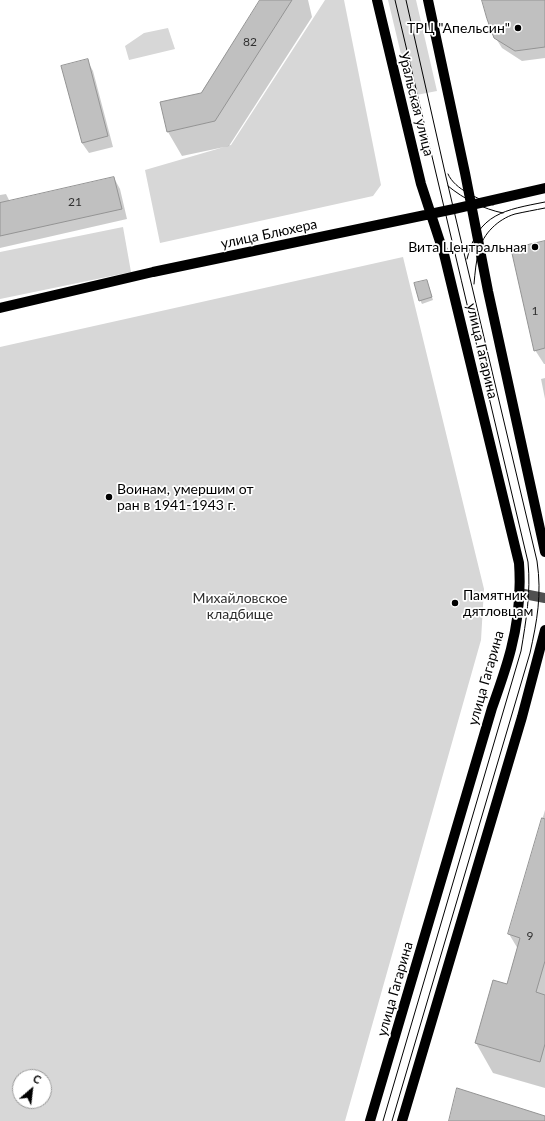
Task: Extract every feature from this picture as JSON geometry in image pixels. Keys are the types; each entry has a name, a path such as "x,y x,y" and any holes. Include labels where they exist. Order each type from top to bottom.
{"main road":[{"name":"Уральская улица","path":"377,0 421,184 430,214"},
{"path":"428,0 471,205"},
{"name":"улица Блюхера","path":"0,308 153,272 430,214 545,188"},
{"name":"улица Гагарина","path":"471,205 488,291 545,552"},
{"name":"улица Гагарина","path":"370,1121 490,715 512,648 520,578 519,563 444,254 430,214"},
{"path":"402,1121 522,717 545,630"}],"street":[{"path":"519,593 545,598"}],"green space":[{"path":"325,0 344,0 381,185 373,196 160,243 145,170 231,145"},
{"path":"388,0 416,0 437,91 411,96"},
{"path":"168,28 175,49 129,60 125,46 144,33"},
{"path":"123,227 131,272 0,299 0,252"},
{"name":"Михайловское кладбище","path":"403,257 484,589 481,640 345,1121 0,1121 0,347"}],"building":[{"path":"260,0 292,0 215,121 167,132 160,102 201,93"},
{"name":"ТРЦ \"Апельсин\"","path":"482,0 545,0 545,47 515,51 494,38"},
{"path":"88,59 108,136 82,143 61,66"},
{"path":"114,177 122,209 0,236 0,203"},
{"path":"545,241 545,348 534,351 511,249"},
{"path":"427,280 432,297 419,301 414,283"},
{"path":"542,818 545,819 545,961 536,992 545,995 545,1044 540,1062 475,1043 493,980 507,984 520,938 508,934"},
{"path":"457,1088 545,1116 545,1121 449,1121"}],"tram line":[{"path":"383,1121 521,651 529,584 528,562 395,0"},
{"path":"392,1121 530,653 537,619 539,597 537,561 446,177 406,0"},
{"path":"448,174 451,180 461,189 493,205"},
{"path":"448,186 474,203 503,213"},
{"path":"467,259 478,232 495,216 506,211 545,202"},
{"path":"474,284 479,250 484,238 492,228 497,223 509,216 545,208"}],"place":[{"name":"ТРЦ \"Апельсин\"","path":"518,28"},
{"name":"Вита Центральная","path":"535,247"},
{"name":"Воинам, умершим от ран в 1941-1943 г.","path":"109,497"},
{"name":"Памятник дятловцам","path":"455,603"}]}
